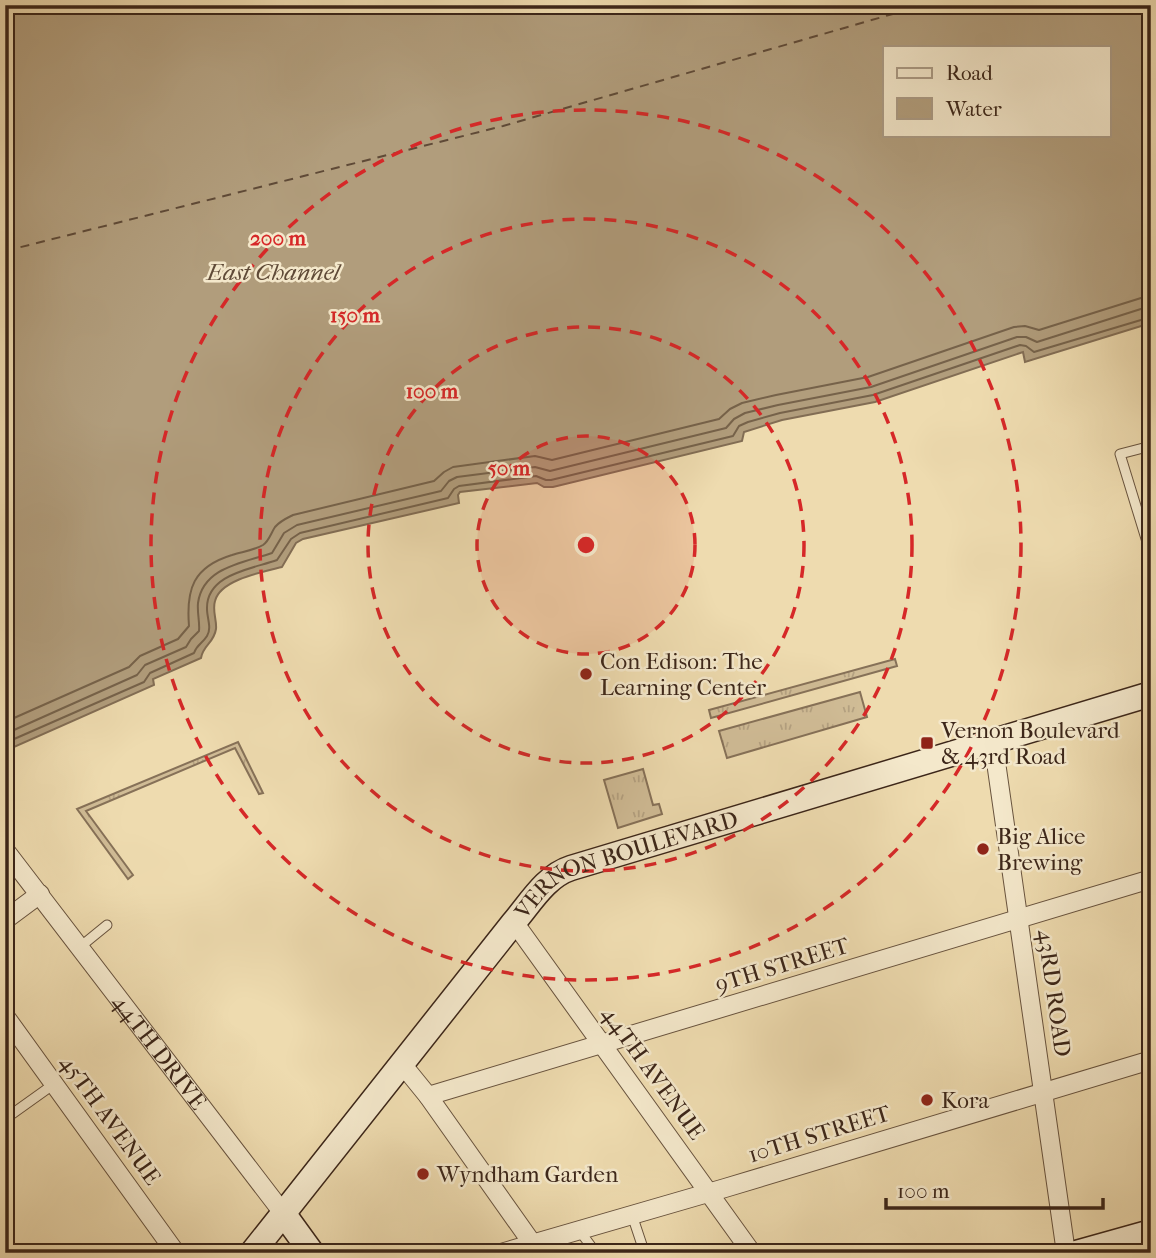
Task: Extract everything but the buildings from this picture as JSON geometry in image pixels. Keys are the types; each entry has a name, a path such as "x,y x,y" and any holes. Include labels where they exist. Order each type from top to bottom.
{"main road":[{"name":"VERNON BOULEVARD","path":"252,1253 514,922 550,880 565,870 1151,694"},
{"name":"44TH DRIVE","path":"283,1213 312,1253"},
{"path":"1076,1253 1151,1232"}],"street":[{"name":"43RD ROAD","path":"993,741 1066,1253"},
{"name":"44TH DRIVE","path":"5,850 283,1213"},
{"name":"9TH STREET","path":"428,1096 1151,879"},
{"path":"5,919 40,894"},
{"name":"44TH AVENUE","path":"514,922 752,1253"},
{"name":"45TH AVENUE","path":"5,1016 176,1253"},
{"name":"10TH STREET","path":"500,1253 536,1248 579,1230 1151,1060"},
{"path":"402,1064 428,1096 536,1248"}],"lane":[{"path":"1151,446 1120,454 1151,555"},
{"path":"80,947 107,925"},
{"path":"5,1119 54,1084"},
{"path":"632,1215 644,1251"},
{"path":"579,1230 596,1253"}],"green space":[{"path":"895,659 897,666 711,718 709,710"},
{"path":"860,692 867,717 727,758 719,731"},
{"path":"238,742 263,793 259,794 235,748 86,811 133,875 128,879 77,809"},
{"path":"643,769 653,805 659,804 662,814 618,828 604,780"}],"water":[{"name":"East Channel","path":"5,5 1151,5 1151,323 1025,362 1023,352 875,402 782,420 744,432 742,441 553,487 544,487 537,483 460,492 459,503 303,539 296,543 282,567 233,582 218,594 214,605 215,634 201,658 153,679 154,685 5,751"}],"ferry route":[{"path":"5,251 503,126 924,5"}],"place":[{"name":"Con Edison: The Learning Center","path":"586,674"},
{"name":"Vernon Boulevard & 43rd Road","path":"927,743"},
{"name":"Big Alice Brewing","path":"983,849"},
{"name":"Kora","path":"927,1100"},
{"name":"Wyndham Garden","path":"423,1174"}]}
